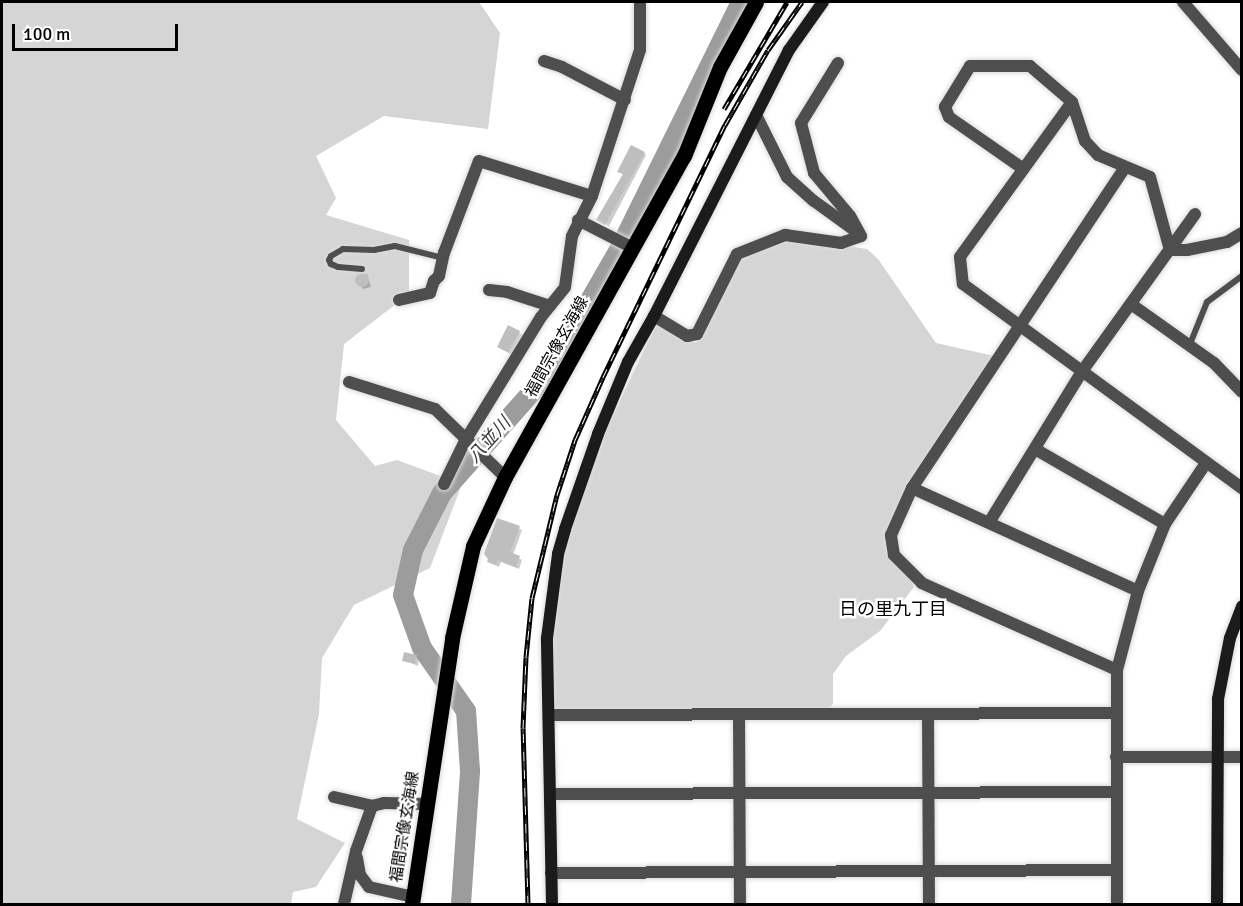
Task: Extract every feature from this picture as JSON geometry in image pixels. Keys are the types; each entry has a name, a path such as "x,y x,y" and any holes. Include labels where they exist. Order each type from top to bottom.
{"main road":[{"name":"福間宗像玄海線","path":"412,901 452,638 464,579 485,517 629,246 684,156 720,67 756,2"}],"street":[{"path":"444,484 465,441 550,306 565,287 572,236 592,196 640,50 640,2"},
{"path":"552,904 547,638 558,554 598,434 628,362 654,316 789,50 823,2"},
{"path":"1183,2 1242,70"},
{"path":"544,61 562,67 625,100"},
{"path":"838,63 801,123 814,172 850,216 861,236"},
{"path":"1022,168 949,117 945,107 970,66 1029,66 1072,102 1085,141 1098,155 1150,177 1170,250"},
{"path":"1072,102 1022,168 960,257 963,284 1242,488"},
{"path":"756,115 787,177 814,201 861,236"},
{"path":"399,300 430,293 434,281 439,276 443,258 479,161 592,196"},
{"path":"1117,670 922,583 894,555 891,535 912,488 1125,168"},
{"path":"990,521 1083,370 1198,209"},
{"path":"578,220 629,246"},
{"path":"1170,250 1187,250 1227,242 1242,232"},
{"path":"654,316 687,336 697,334 737,254 785,235 841,243 861,236"},
{"path":"489,290 507,292 550,306"},
{"path":"1131,304 1214,363 1242,392"},
{"path":"349,382 435,409 452,423 465,441 505,477"},
{"path":"1035,449 1165,524"},
{"path":"1117,904 1117,670 1138,591 1165,524 1206,463"},
{"path":"912,488 990,521 1138,591"},
{"path":"1217,904 1216,758 1222,673 1230,638 1242,606"},
{"path":"550,715 1116,713"},
{"path":"739,714 740,904"},
{"path":"928,714 929,904"},
{"path":"1116,758 1242,758"},
{"path":"550,794 1116,792"},
{"path":"334,797 372,806 384,803 428,804"},
{"path":"344,904 356,851 372,806"},
{"path":"356,851 360,875 369,887 412,901"},
{"path":"551,873 1117,870"}],"lane":[{"path":"362,269 338,267 329,260 331,256 343,249 374,250 395,246 443,258"},
{"path":"1190,344 1207,302 1242,276"}],"shaded area":[{"path":"2,2 479,2 500,33 488,129 384,116 316,156 336,198 326,215 409,240 409,294 344,344 336,420 375,466 397,460 462,484 430,568 354,605 322,658 319,714 297,819 345,843 316,887 293,892 291,904 2,904"},
{"path":"793,238 867,249 878,259 936,343 994,356 906,486 887,534 914,587 880,631 846,656 833,674 833,704 829,708 560,710 554,707 552,628 565,550 575,515 606,430 656,325 663,326 696,343 741,256"}],"building":[{"path":"631,145 645,152 605,225 596,220 623,174 617,172"},
{"path":"362,273 367,275 369,280 367,285 362,287 357,285 355,280 357,275"},
{"path":"508,325 520,331 509,353 497,347"},
{"path":"497,518 520,526 510,552 520,556 516,567 498,560 496,565 487,562 488,559 484,554"},
{"path":"404,652 417,655 415,664 402,661"}],"waterway":[{"name":"八並川","path":"461,904 470,771 466,711 422,648 403,595 413,550 442,493 547,375 619,250 741,2"}],"railway":[{"path":"724,109 787,2"},
{"path":"528,904 523,728 526,657 532,598 557,495 575,440 603,377 725,125 768,50 802,2"}],"district":[{"name":"日の里九丁目","path":"893,609"}]}
